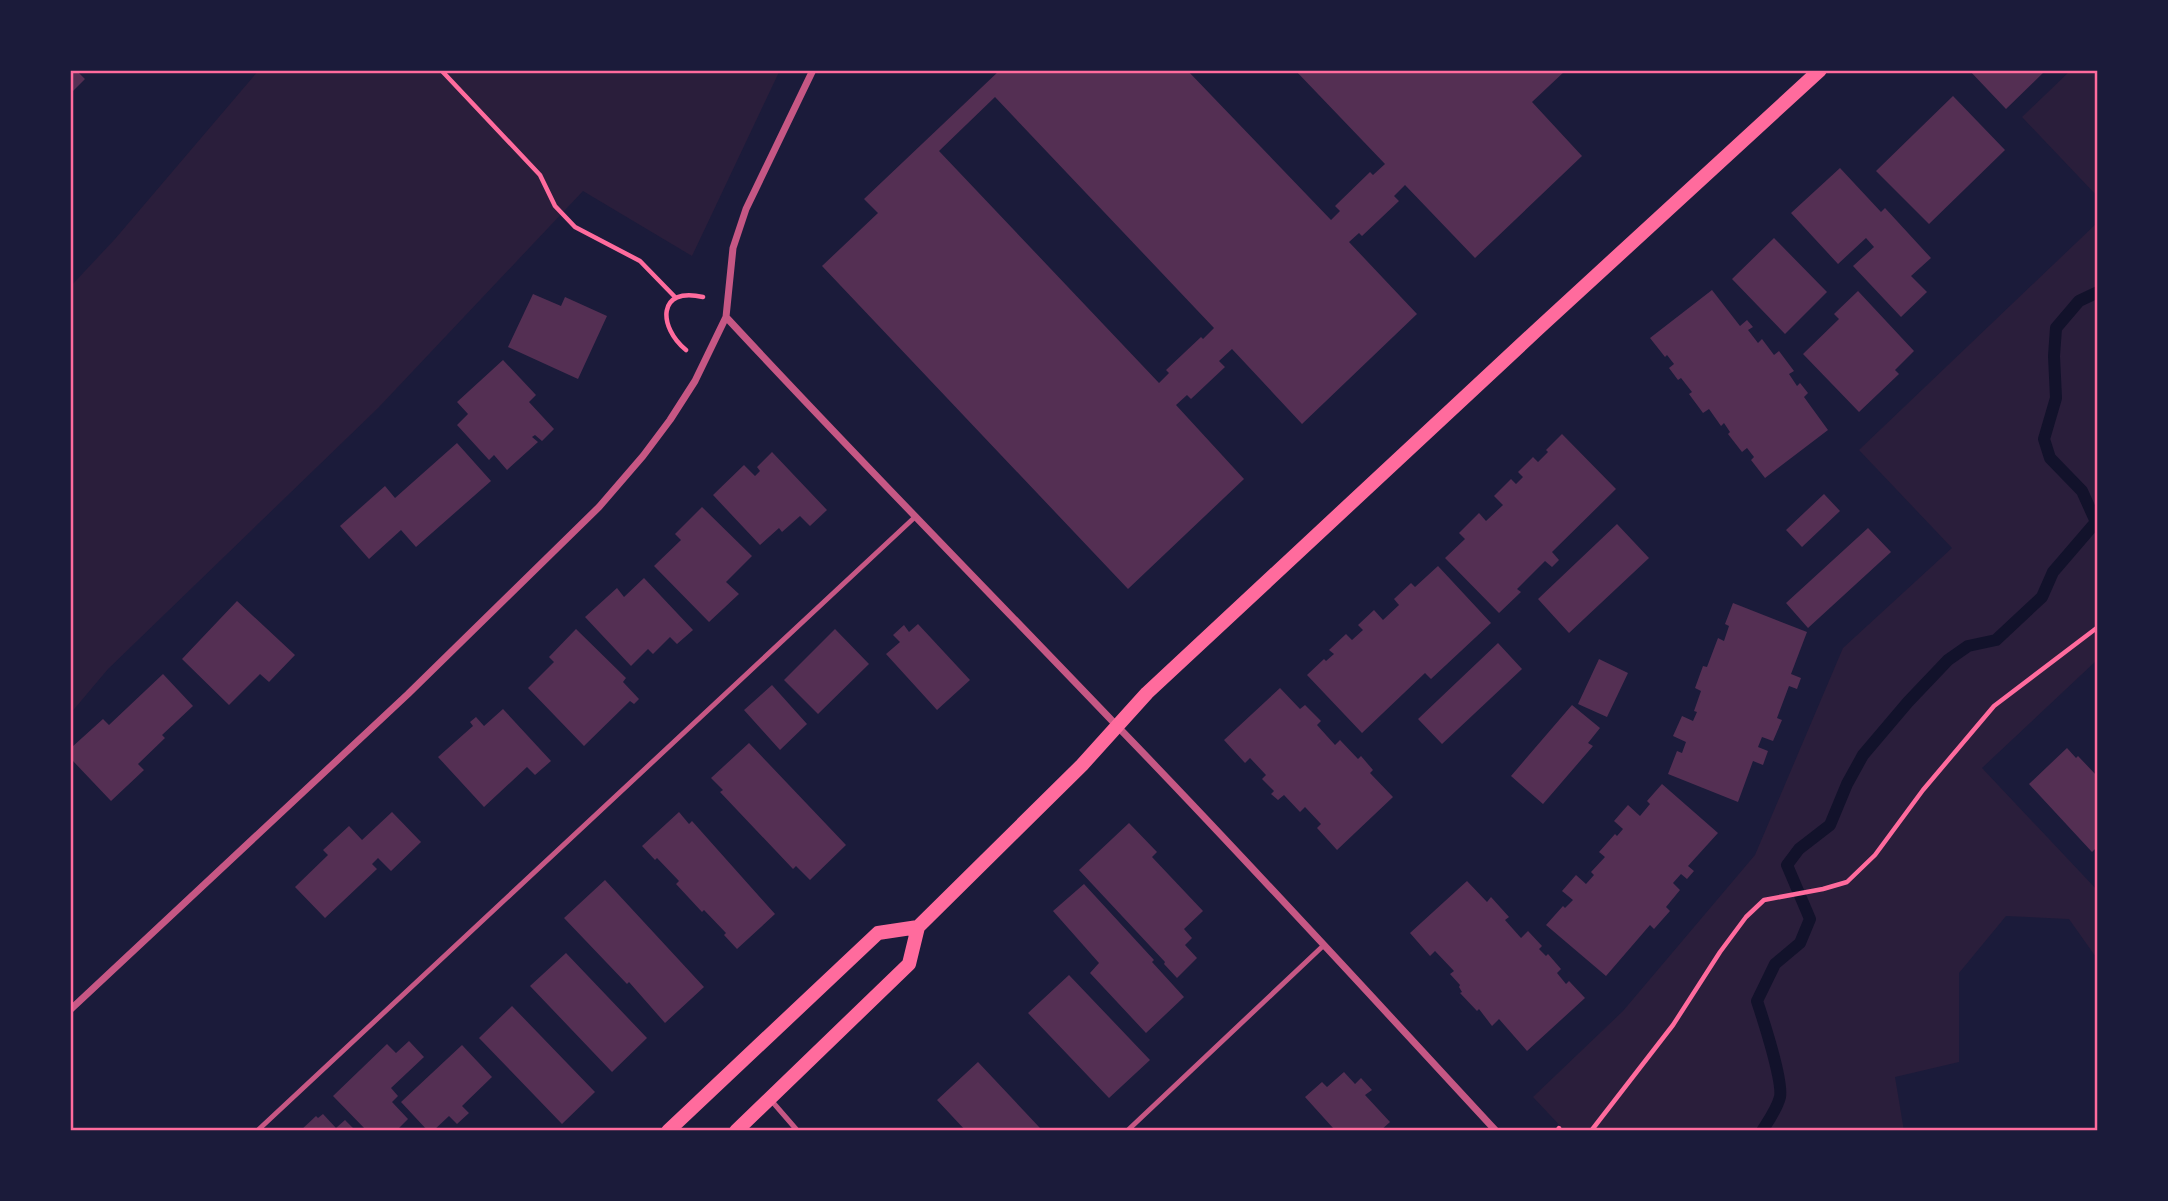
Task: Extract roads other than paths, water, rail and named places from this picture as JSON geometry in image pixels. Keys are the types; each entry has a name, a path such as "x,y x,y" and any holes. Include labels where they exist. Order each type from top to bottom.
{"main road":[{"path":"736,1131 909,964 918,927 1082,765 1147,693 1821,70"},
{"path":"668,1131 878,933 918,927"}],"street":[{"path":"70,1010 408,694 598,506 643,456 695,382 726,317 733,248 746,209 813,70"},
{"path":"726,317 1118,727 1496,1131"}],"lane":[{"path":"257,1131 915,517"},
{"path":"1127,1131 1324,945"},
{"path":"770,1099 796,1129"}],"waterway":[{"path":"1762,1131 1777,1106 1780,1089 1772,1050 1757,1001 1775,964 1800,943 1810,919 1787,865 1799,849 1830,825 1847,784 1863,755 1908,702 1948,660 1968,646 1996,640 2042,597 2053,572 2096,522 2082,491 2050,458 2044,439 2056,398 2056,328 2079,301 2098,292"}]}
